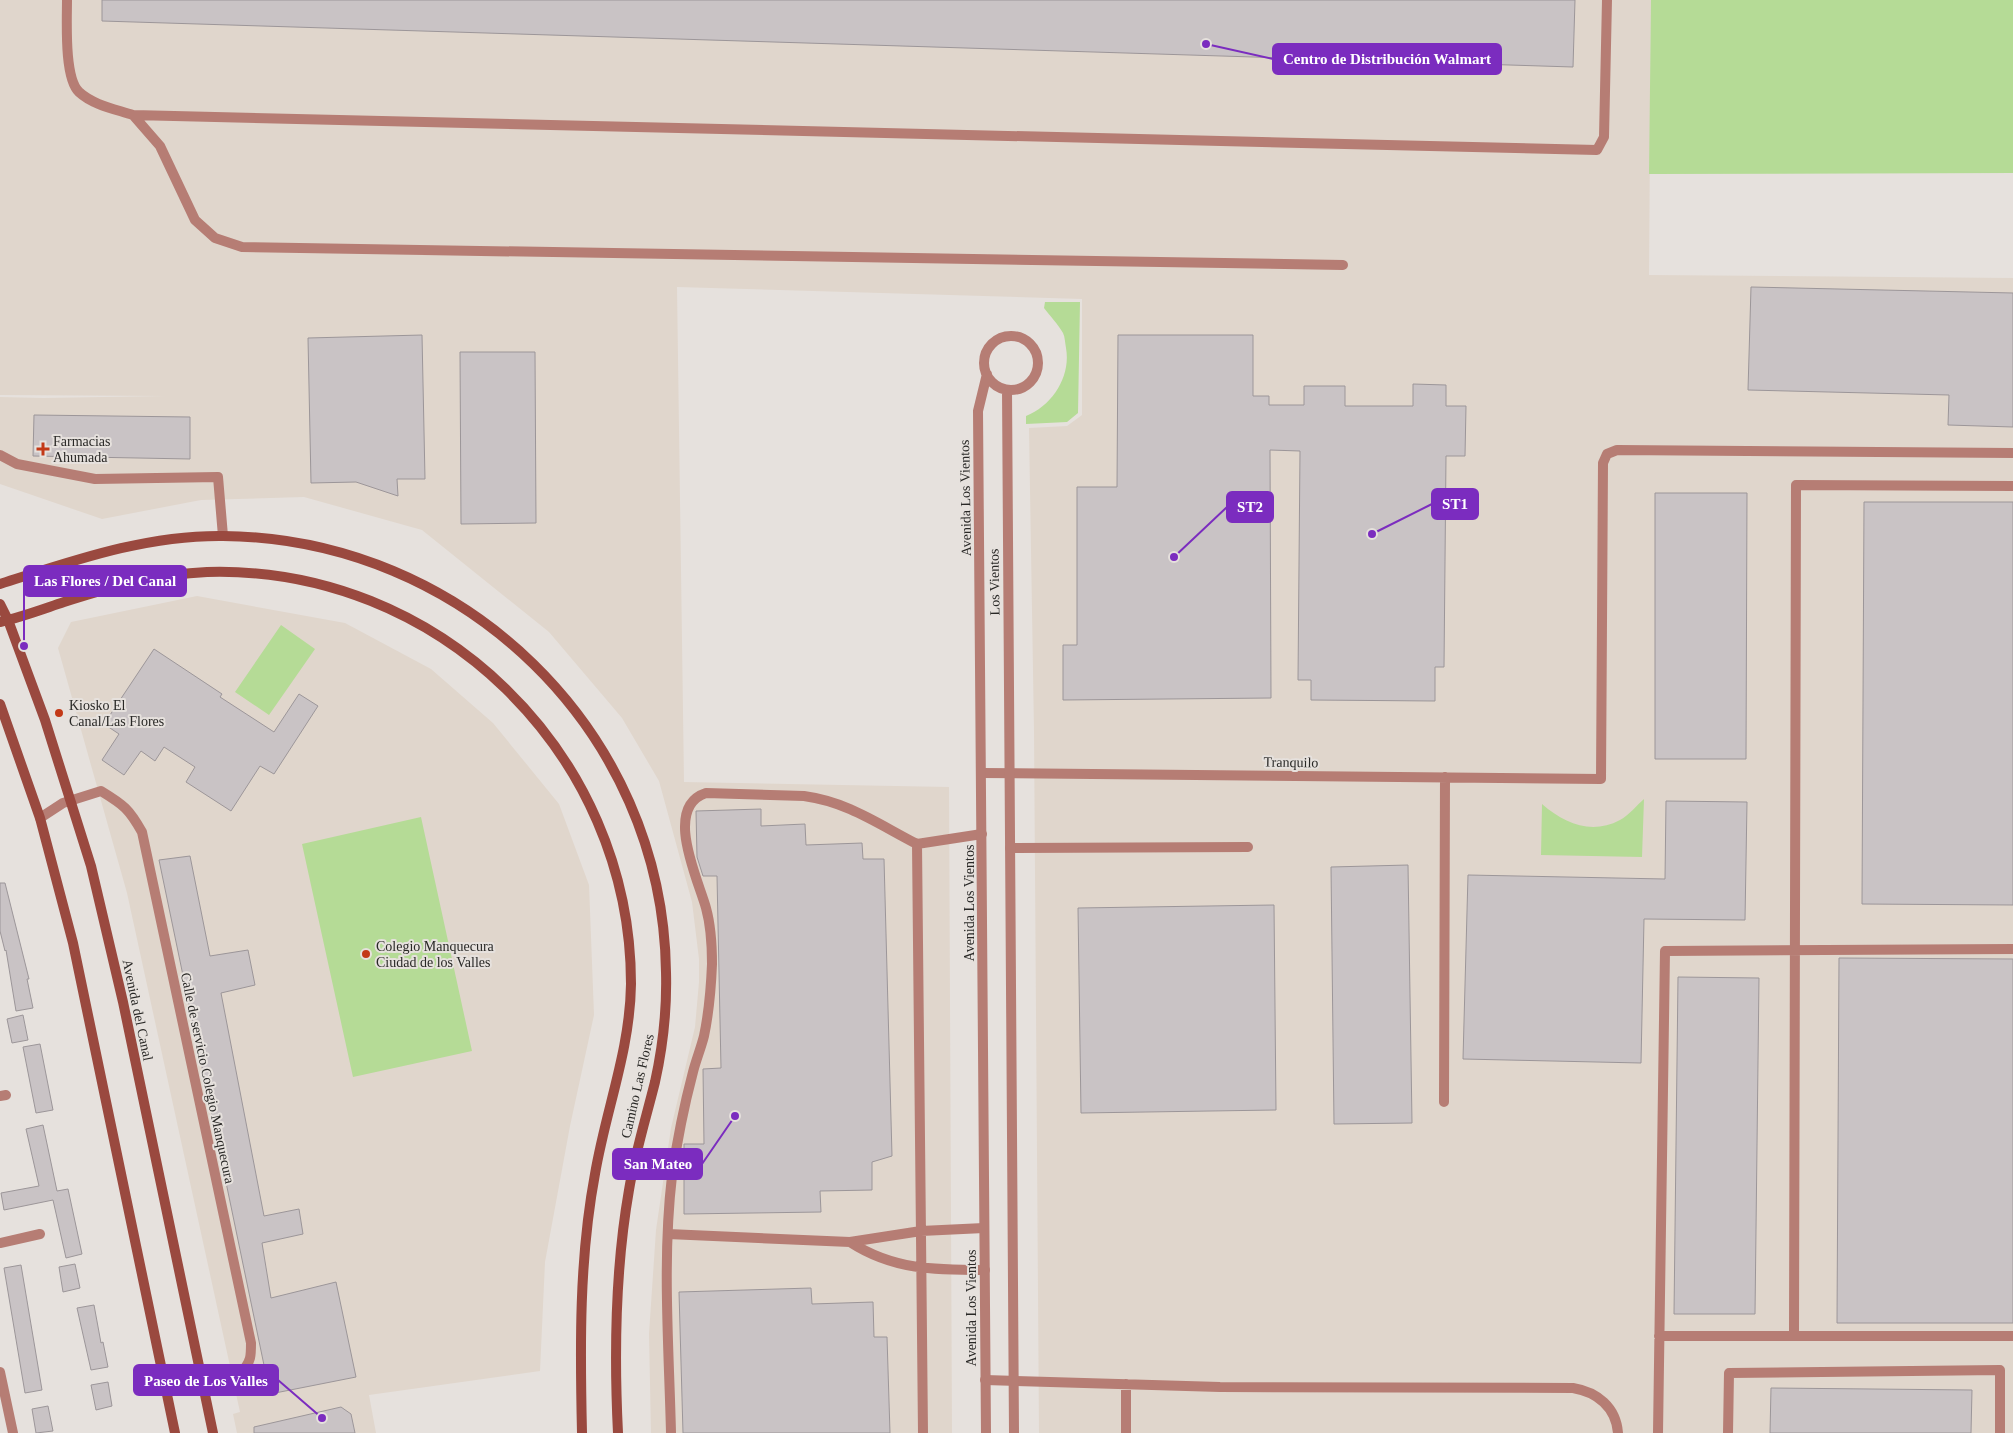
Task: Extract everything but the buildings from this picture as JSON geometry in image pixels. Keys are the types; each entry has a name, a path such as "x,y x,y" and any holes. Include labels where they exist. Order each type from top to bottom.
{"street":[{"path":"67,0 68,67 77,91 94,102 133,115 1597,150 1604,137 1607,0"},
{"path":"133,115 160,146 195,220 215,238 242,247 1343,265"},
{"name":"Avenida Los Vientos","path":"986,1433 978,411 987,374 984,361 989,348 999,339 1012,336 1025,340 1034,350 1038,369 1026,386 1007,390"},
{"path":"987,374 995,385 1007,390"},
{"name":"Los Vientos","path":"1007,390 1010,773"},
{"name":"Tranquilo","path":"982,773 1601,779 1603,463 1607,454 1617,450 2013,453"},
{"path":"0,455 17,464 95,479 218,477 223,536"},
{"path":"1794,1335 1796,485 2013,486"},
{"name":"Camino Las Flores","path":"0,584 130,545 173,538 223,536 280,540 334,550 396,571 453,600 506,639 553,685 594,737 627,799 641,833 657,889 665,944 666,997 660,1057 635,1156 624,1231 617,1332 618,1433"},
{"name":"Camino Las Flores","path":"4,621 111,587 160,576 186,573 232,572 309,582 365,598 403,615 444,639 482,667 515,697 554,744 587,800 612,861 626,918 630,963 630,1009 624,1050 595,1170 587,1228 581,1338 582,1433"},
{"name":"Avenida del Canal","path":"0,604 4,621 46,720 72,799 91,866 108,934 213,1433"},
{"path":"0,704 40,818 73,942 175,1433"},
{"path":"1010,773 1014,1433"},
{"path":"1444,1102 1445,777"},
{"name":"Calle de servicio Colegio Manquecura","path":"40,818 72,799 101,791 118,801 132,813 142,832 251,1343 250,1360 240,1373 203,1388 185,1389 164,1381"},
{"path":"671,1433 668,1234 672,1177 691,1078 704,1034 712,984 710,934 706,909 692,864 684,819 688,805 699,795 706,793 804,796 820,798 850,808 917,844 982,834"},
{"path":"917,844 923,1433"},
{"path":"1010,848 1248,847"},
{"path":"1658,1433 1665,951 2013,949"},
{"path":"668,1234 850,1242 921,1230 984,1228"},
{"path":"0,1242 40,1234"},
{"path":"850,1242 893,1263 921,1268 985,1270"},
{"path":"1659,1336 2013,1336"},
{"path":"1728,1433 1730,1373 2000,1370 2000,1433"},
{"path":"0,1372 12,1433"},
{"path":"985,1380 1220,1387 1573,1388 1591,1392 1605,1403 1615,1419 1618,1433"},
{"path":"1126,1384 1126,1433"}],"shaded area":[{"path":"0,0 1651,0 1649,275 2013,278 2013,1433 1039,1433 1034,731 1029,428 1067,426 1082,415 1082,299 677,287 684,782 949,787 952,1433 651,1433 649,1334 656,1230 671,1128 695,1027 699,982 699,959 692,902 659,781 622,718 549,632 422,530 304,497 201,500 102,519 0,484 0,397 166,396 0,395"},
{"name":"Colegio Manquecura Ciudad de los Valles","path":"197,596 345,623 431,669 493,723 559,804 589,885 594,1015 570,1126 545,1262 540,1371 369,1395 376,1433 237,1433 233,1414 240,1412 127,893 58,648 71,622"}],"green space":[{"path":"1651,0 2013,0 2013,173 1649,174"},
{"path":"1045,302 1080,302 1078,413 1067,422 1026,424 1026,416 1036,411 1052,397 1063,379 1066,369 1067,359 1064,335 1044,308"},
{"path":"281,625 315,649 269,715 235,692"},
{"path":"1644,799 1642,857 1541,855 1542,804 1569,822 1589,827 1599,827 1620,820"},
{"path":"421,817 472,1051 353,1077 302,844"}],"place":[{"name":"Centro de Distribución Walmart","path":"1206,44"},
{"name":"Farmacias Ahumada","path":"43,449"},
{"name":"ST1","path":"1372,534"},
{"name":"ST2","path":"1174,557"},
{"name":"Las Flores / Del Canal","path":"24,646"},
{"name":"Kiosko El Canal/Las Flores","path":"59,713"},
{"name":"Colegio Manquecura Ciudad de los Valles","path":"366,954"},
{"name":"San Mateo","path":"735,1116"},
{"name":"Paseo de Los Valles","path":"322,1418"}]}
